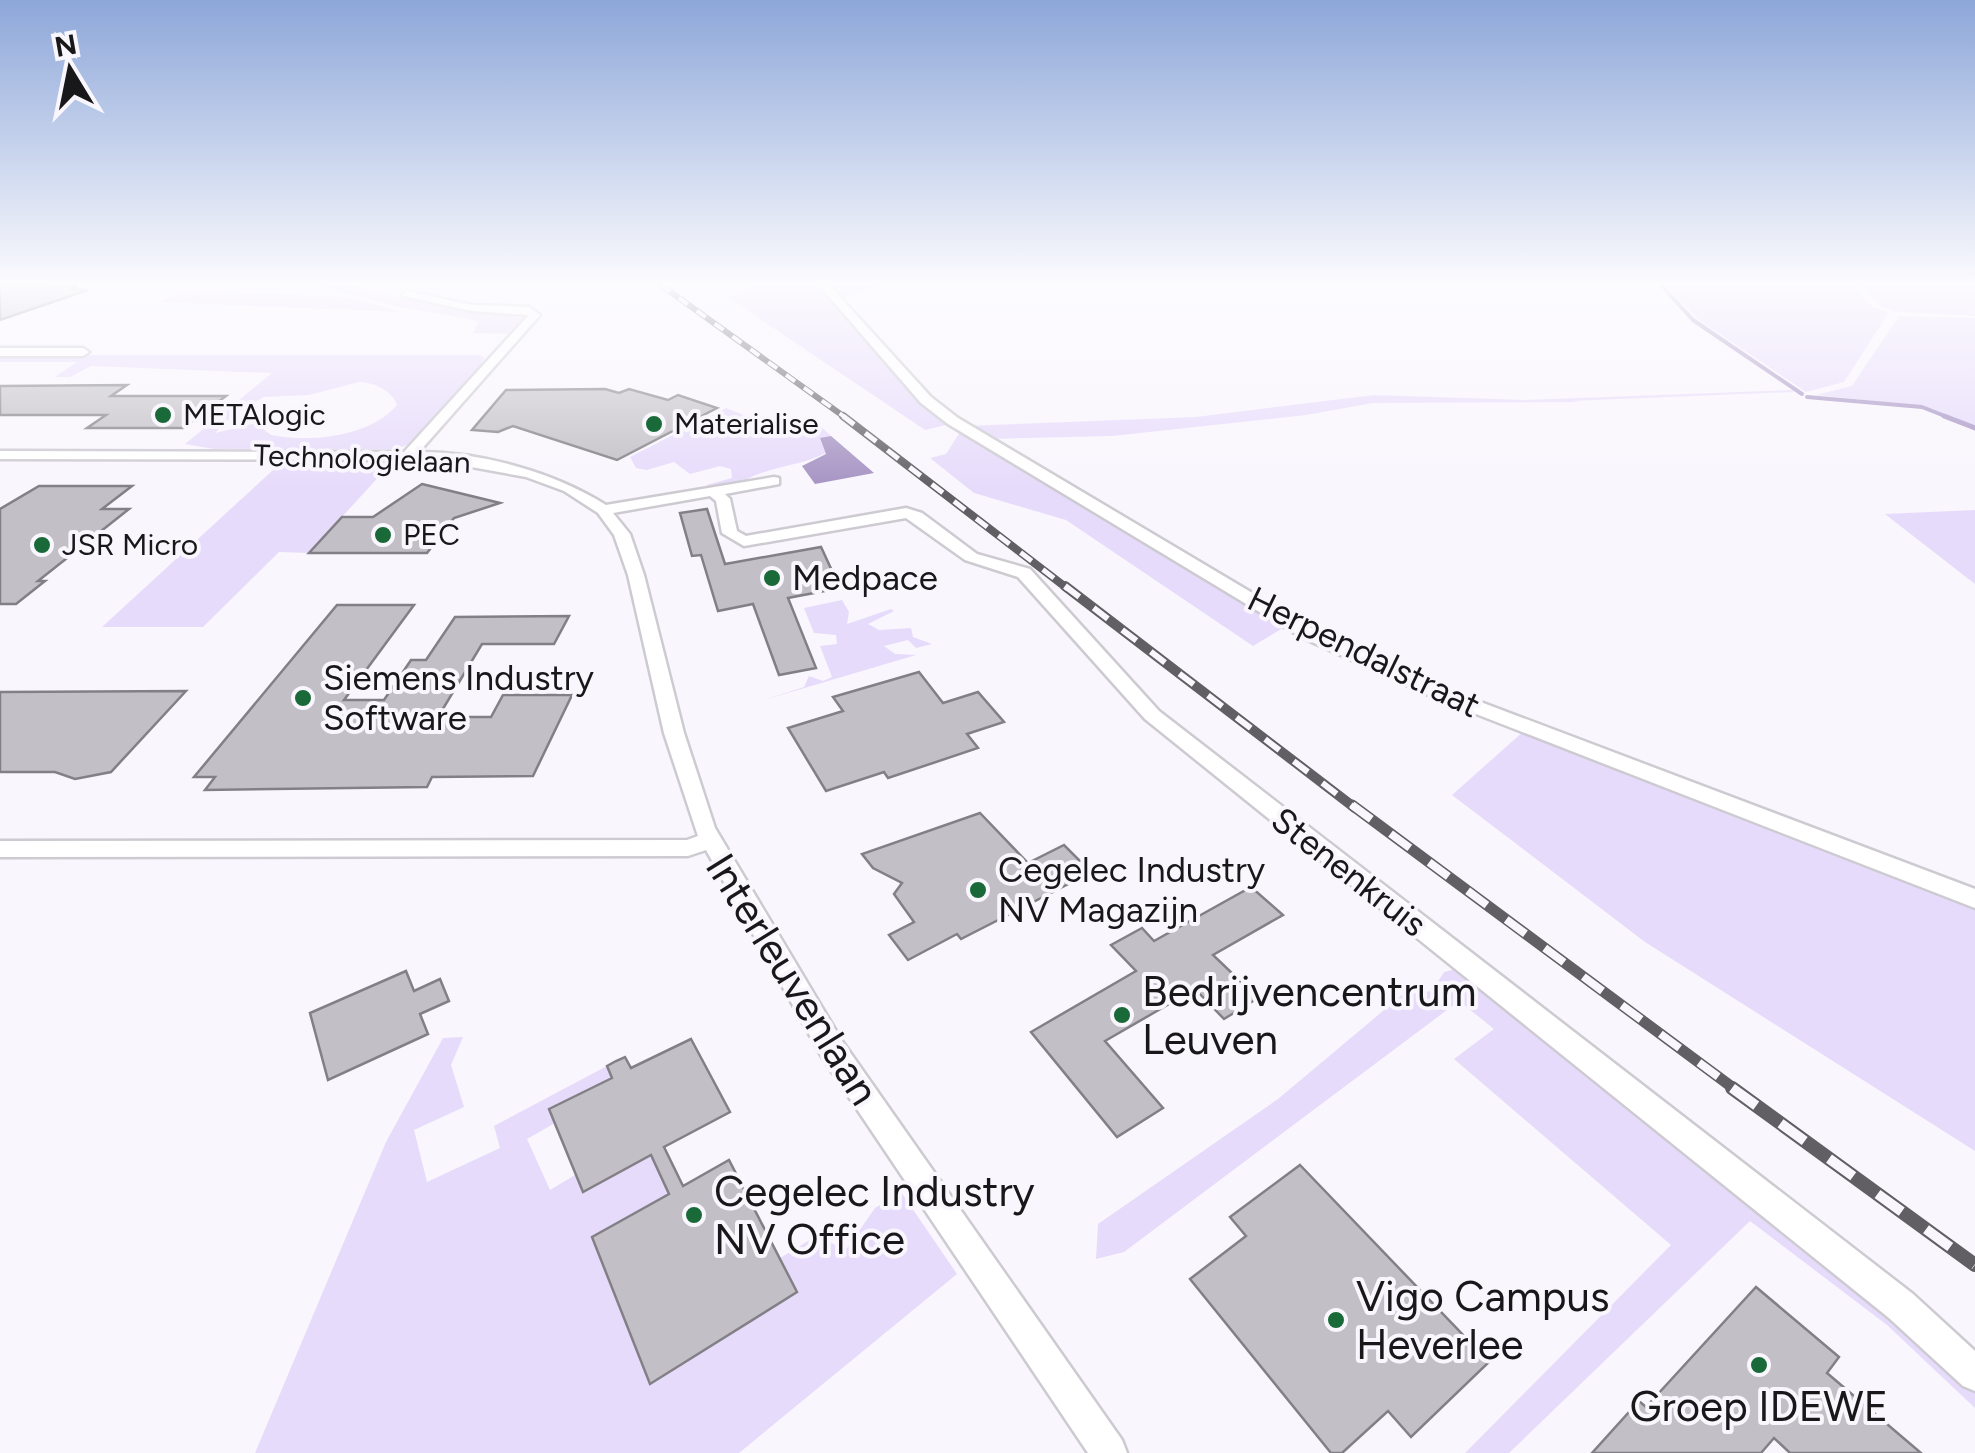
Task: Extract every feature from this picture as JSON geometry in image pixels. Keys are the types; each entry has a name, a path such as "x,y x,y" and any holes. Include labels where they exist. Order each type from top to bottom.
{"street":[{"path":"408,456 502,353"},
{"name":"Herpendalstraat","path":"884,353 926,400 953,421 1307,633 1442,694 1975,899"},
{"name":"Technologielaan","path":"0,456 408,456 508,466 569,488 604,510"},
{"path":"711,840 674,733 636,574 622,534 604,510 716,494 774,481"},
{"name":"Stenenkruis","path":"716,494 723,499 730,533 744,541 906,513 917,516 971,557 1024,573 1152,715 1901,1306 1975,1374"},
{"name":"Interleuvenlaan","path":"0,849 688,848 711,840 832,1048 1109,1453"}],"shaded area":[{"path":"810,353 884,353 950,424 925,430"},
{"path":"1748,353 1863,353 1844,382 1806,392"},
{"path":"1874,353 1975,353 1975,426 1922,406 1816,395 1852,386"},
{"path":"0,355 484,357 481,367 411,443 397,449 214,449 185,444 272,373 91,366 70,377 55,377 77,362 0,362","holes":["359,382 387,392 397,405 356,431 303,438 271,435 263,429 272,419 215,433 234,414 264,397 309,395"]},
{"path":"1795,392 1570,401 1583,402 1373,403 1306,415 1112,436 989,439 967,426 1196,417 1374,395 1525,400"},
{"path":"726,408 761,422 812,418 831,436 820,439 826,453 747,479 748,486 716,494 707,485 732,478 731,469 720,466 690,474 674,462 647,470 636,468 630,457"},
{"path":"962,429 1288,625 1253,646 1066,520 974,493 930,458 946,454"},
{"path":"831,436 874,473 815,484 802,466 826,454 820,438"},
{"path":"284,460 394,460 309,553 279,552 203,627 102,627"},
{"path":"1975,510 1975,584 1885,514"},
{"path":"842,600 849,612 847,624 891,609 894,611 868,624 879,630 911,628 913,637 932,644 916,648 908,640 884,646 895,654 916,655 764,700 804,687 809,676 823,681 832,677 820,646 837,644 836,635 814,633 804,608"},
{"path":"1524,731 1975,907 1975,1151 1645,942 1452,795"},
{"path":"1459,968 1975,1384 1975,1408 1887,1325 1750,1221 1509,1453 1465,1453 1671,1245 1454,1059 1494,1029 1459,1001 1124,1252 1096,1259 1098,1224 1278,1099 1402,995 1432,991 1444,972"},
{"path":"463,1037 451,1065 464,1107 414,1130 427,1182 500,1148 494,1126 607,1066 612,1078 549,1109 555,1123 527,1139 550,1190 575,1175 583,1192 651,1155 669,1194 592,1237 650,1384 797,1292 780,1258 818,1235 845,1251 875,1208 901,1192 957,1274 739,1453 255,1453 386,1142 443,1038"}],"building":[{"path":"127,385 111,396 226,396 183,428 87,428 106,415 0,415 0,386"},
{"name":"Materialise","path":"605,389 619,393 629,389 668,400 678,395 717,408 617,460 513,426 498,432 472,430 506,390"},
{"name":"PEC","path":"422,484 500,503 454,518 427,553 309,553 342,517 373,517"},
{"name":"JSR Micro","path":"39,486 132,486 102,509 129,509 38,581 45,581 16,604 0,604 0,509"},
{"path":"707,509 725,564 821,547 840,588 788,598 816,668 779,675 753,604 718,611 701,555 692,556 680,513"},
{"name":"Siemens Industry Software","path":"337,605 414,605 344,700 384,700 411,660 426,660 455,617 569,616 554,644 482,644 438,717 491,717 503,695 572,695 533,776 432,777 427,787 205,790 215,777 194,777"},
{"path":"919,672 943,703 978,692 1004,722 967,734 978,748 888,778 884,772 826,791 788,728 843,711 833,697"},
{"path":"186,691 111,772 75,779 55,772 0,772 0,692"},
{"name":"Cegelec Industry NV Magazijn","path":"980,813 1028,863 1064,845 1080,861 1071,866 1082,877 961,939 957,934 908,960 889,935 914,922 894,894 902,883 873,868 862,854"},
{"name":"Bedrijvencentrum Leuven","path":"1251,887 1283,915 1213,955 1258,998 1224,1019 1195,989 1105,1041 1163,1108 1117,1137 1031,1032 1136,971 1111,945 1142,928 1154,941"},
{"path":"406,971 414,991 440,979 449,1001 420,1014 428,1034 328,1080 310,1013"},
{"name":"Cegelec Industry NV Office","path":"691,1039 730,1112 664,1147 683,1186 729,1160 797,1292 650,1384 592,1237 669,1194 651,1155 583,1192 549,1109 612,1078 607,1066 616,1061 625,1057 631,1068"},
{"name":"Vigo Campus Heverlee","path":"1300,1165 1489,1362 1411,1437 1388,1411 1342,1453 1331,1453 1190,1279 1246,1236 1230,1217"},
{"name":"Groep IDEWE","path":"1756,1287 1839,1357 1827,1373 1921,1453 1790,1453 1774,1438 1761,1453 1592,1453 1639,1401 1646,1407"}],"waterway":[{"path":"1741,353 1802,394"},
{"path":"1807,397 1922,407 1950,418"},
{"path":"1944,416 1975,428"}],"railway":[{"path":"755,353 846,418"},
{"path":"843,416 1068,589"},
{"path":"1065,586 1355,808"},
{"path":"1352,805 1736,1090"},
{"path":"1732,1088 1975,1265"}],"place":[{"name":"METAlogic","path":"163,415"},
{"name":"Materialise","path":"654,424"},
{"name":"PEC","path":"383,535"},
{"name":"JSR Micro","path":"42,545"},
{"name":"Medpace","path":"772,578"},
{"name":"Siemens Industry Software","path":"303,698"},
{"name":"Cegelec Industry NV Magazijn","path":"978,890"},
{"name":"Bedrijvencentrum Leuven","path":"1122,1015"},
{"name":"Cegelec Industry NV Office","path":"694,1215"},
{"name":"Vigo Campus Heverlee","path":"1336,1320"},
{"name":"Groep IDEWE","path":"1759,1365"}]}
